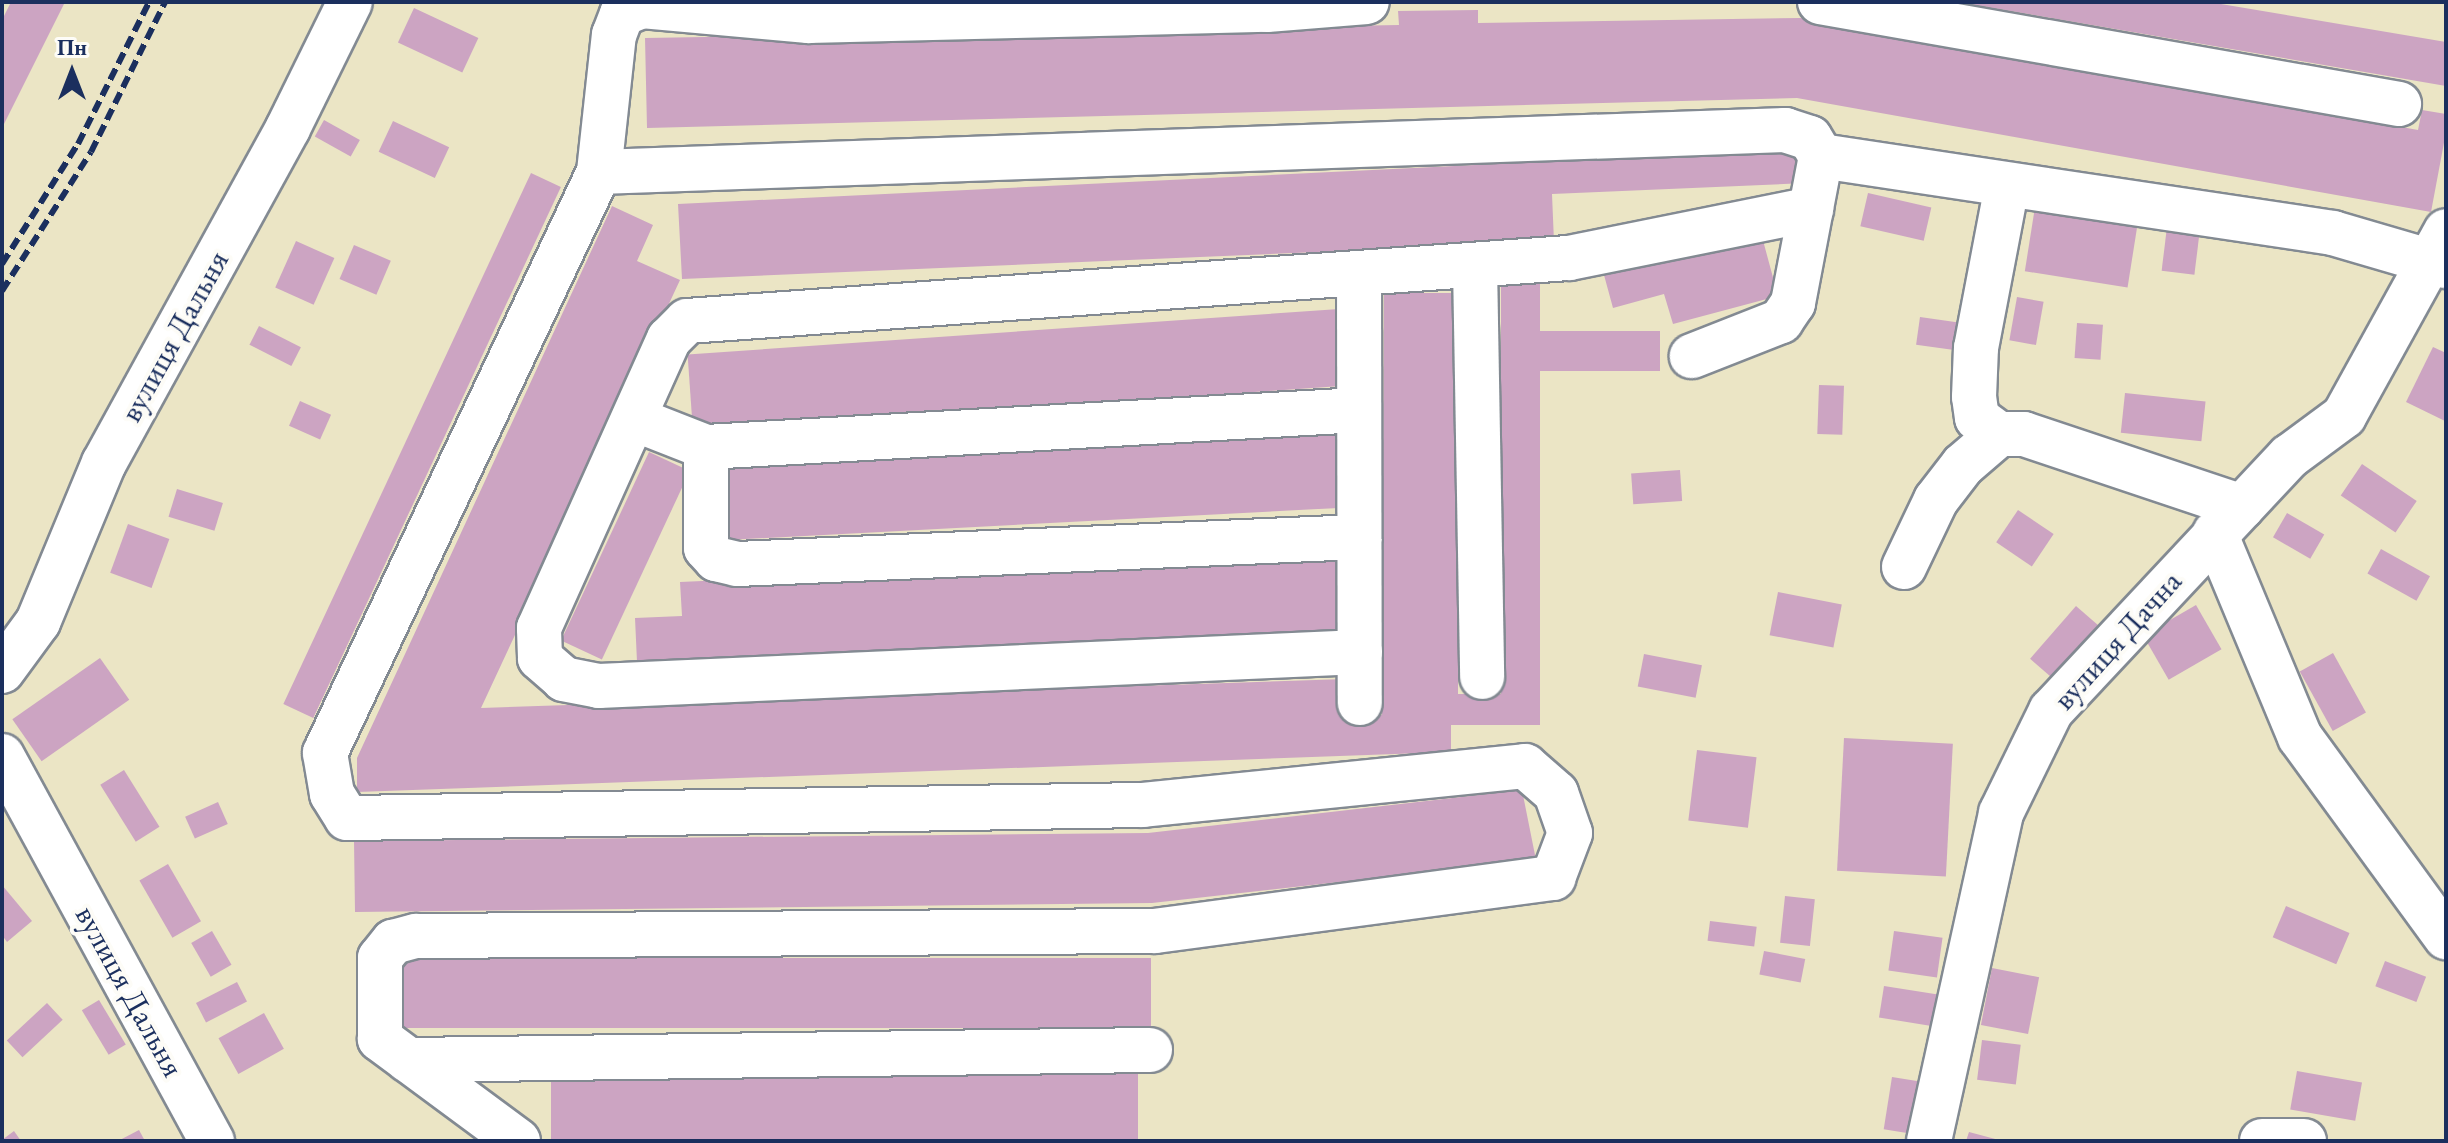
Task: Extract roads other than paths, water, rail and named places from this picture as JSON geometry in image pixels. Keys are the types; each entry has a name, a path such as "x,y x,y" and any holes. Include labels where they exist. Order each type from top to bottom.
{"street":[{"name":"вулиця Дальня","path":"2,671 38,622 104,463 288,128 350,2"},
{"path":"518,1141 380,1039 380,958 393,942 416,936 1155,931 1553,878 1570,833 1556,793 1525,766 1143,805 347,818 332,794 325,753 599,172 614,35 622,14 642,6 666,5 809,12 1367,2"},
{"path":"1820,2 2399,104"},
{"path":"599,172 1785,130 1810,138 1821,156 1793,303 1781,321 1692,356"},
{"path":"1821,156 2441,252"},
{"path":"2007,186 1976,348 1974,397 1977,418 1999,434 2024,434 2229,520 2300,737 2446,937"},
{"path":"1360,652 599,686 564,679 540,658 539,628 637,420 669,339 687,321 709,317 1569,258 1811,209"},
{"name":"вулиця Дачна","path":"1929,1141 2001,813 2051,711 2290,456 2344,416 2441,252"},
{"path":"1475,265 1482,677"},
{"path":"1359,274 1360,703"},
{"path":"637,420 706,447 1359,410"},
{"path":"1904,567 1936,500 1963,465 1999,434"},
{"path":"706,447 706,548 716,559 737,564 1359,537"},
{"name":"вулиця Дальня","path":"2,756 212,1141"},
{"path":"408,1060 1150,1050"},
{"path":"2262,1141 2304,1141"}],"railway":[{"path":"2,264 78,144 149,2"},
{"path":"2,291 91,152 165,2"}]}
